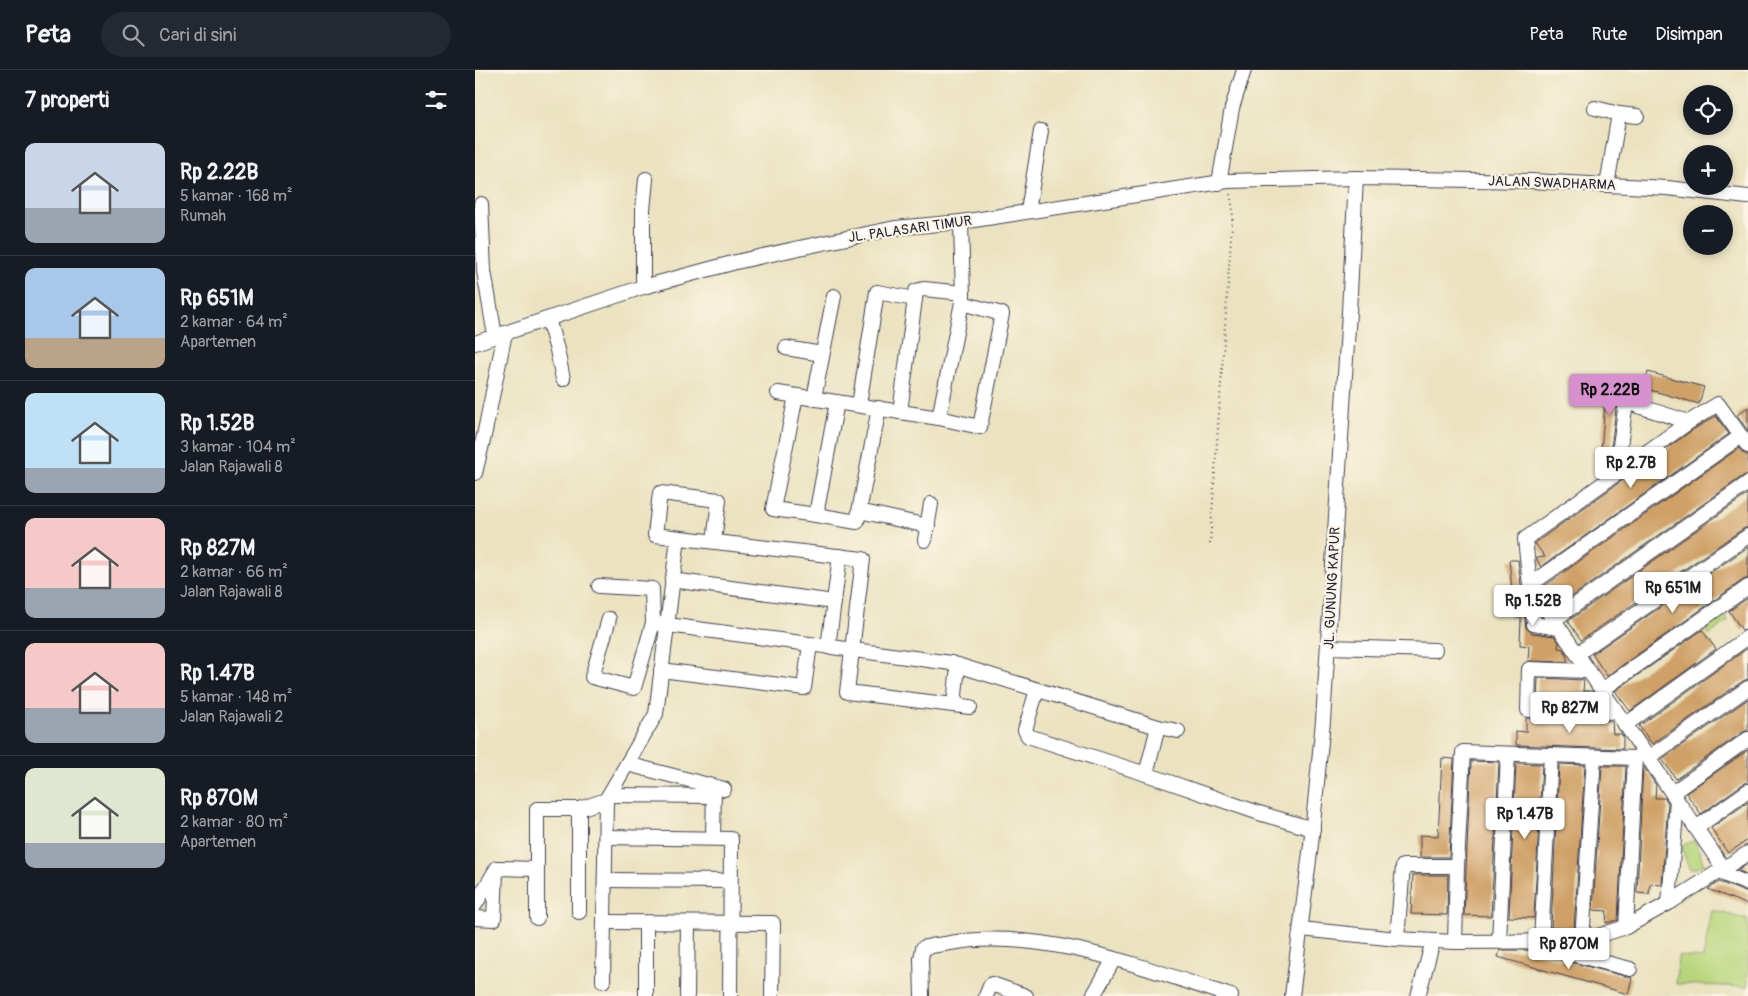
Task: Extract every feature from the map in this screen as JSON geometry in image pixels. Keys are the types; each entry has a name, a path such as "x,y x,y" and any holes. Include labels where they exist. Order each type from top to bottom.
{"street":[{"path":"1223,182 1232,108 1244,70"},
{"path":"1595,108 1637,116"},
{"path":"1607,185 1619,114"},
{"path":"1028,211 1041,131"},
{"name":"JL. PALASARI TIMUR","path":"475,343 643,287 736,262 864,234 923,225 961,222 1223,182 1356,178"},
{"name":"JALAN SWADHARMA","path":"1356,178 1607,185 1667,188 1748,197"},
{"name":"JL. GUNUNG KAPUR","path":"1292,996 1313,829 1328,647 1356,178"},
{"path":"643,287 643,210 646,179"},
{"path":"475,473 485,436 500,335 479,271 481,204"},
{"path":"939,418 962,298 961,222"},
{"path":"778,393 879,408 900,412 939,418 980,427 1002,314 962,298 919,289 916,291 900,412"},
{"path":"859,405 877,292 915,299"},
{"path":"814,398 834,296"},
{"path":"548,319 563,379"},
{"path":"786,348 823,354"},
{"path":"796,396 773,510 857,522 879,408"},
{"path":"817,515 837,402"},
{"path":"1617,475 1626,402 1689,422"},
{"path":"1530,585 1745,441 1718,404 1689,422 1525,539 1534,624 1557,624 1748,483"},
{"path":"714,542 719,500 660,493 655,535 678,538 714,542 840,556 863,558 847,692 970,707"},
{"path":"859,511 927,533 931,504"},
{"path":"1577,654 1748,536"},
{"path":"609,619 592,678 634,688 659,624 672,580 678,538"},
{"path":"828,647 840,556"},
{"path":"672,580 834,602"},
{"path":"1530,585 1625,725 1643,756 1696,828 1721,870 1748,884"},
{"path":"599,586 652,589 659,624 661,670 656,714 608,797 605,837 603,981"},
{"path":"1601,690 1748,587"},
{"path":"659,624 958,665 1178,731"},
{"path":"1625,725 1748,637"},
{"path":"661,670 804,688 810,644"},
{"path":"1328,647 1435,650"},
{"path":"954,705 958,665"},
{"path":"1588,670 1529,668 1528,710 1616,712"},
{"path":"1455,942 1463,752 1593,757 1643,756 1748,688"},
{"path":"1037,690 1025,730 1028,736 1259,813 1313,829"},
{"path":"1146,774 1158,726"},
{"path":"1669,903 1674,796 1748,739"},
{"path":"1499,941 1508,754"},
{"path":"1541,942 1551,755"},
{"path":"1626,927 1643,756"},
{"path":"1582,941 1593,757"},
{"path":"627,764 717,790"},
{"path":"537,918 537,809 579,809 608,797 717,790"},
{"path":"713,838 717,790"},
{"path":"1696,828 1748,791"},
{"path":"579,809 579,912"},
{"path":"605,837 731,839 730,996"},
{"path":"1301,929 1397,939 1455,942 1582,941 1626,927 1669,903 1748,853"},
{"path":"1397,939 1403,866 1457,866"},
{"path":"497,868 537,869"},
{"path":"475,906 497,868"},
{"path":"475,918 494,919 497,868"},
{"path":"605,880 730,881"},
{"path":"604,922 773,924 772,996"},
{"path":"646,923 646,996"},
{"path":"687,996 688,923"},
{"path":"922,996 921,953 926,947 970,940 1008,940 1057,945 1114,959 1231,996"},
{"path":"1418,996 1433,941"},
{"path":"1519,941 1630,969"},
{"path":"1097,993 1114,959"},
{"path":"986,996 992,984 1026,996"}],"path":[{"path":"1210,544 1233,210 1223,182"}],"green space":[{"path":"1722,611 1728,621 1709,635 1702,626"},
{"path":"1695,840 1704,865 1690,870 1681,846"},
{"path":"1712,910 1748,920 1748,987 1676,984 1678,956 1703,958"}],"building":[{"path":"1648,372 1704,387 1699,404 1643,388"},
{"path":"1607,377 1624,379 1623,394 1617,401 1609,464 1600,464"},
{"path":"1748,407 1748,431 1737,415"},
{"path":"1716,416 1729,434 1541,567 1536,558 1545,557 1535,543 1694,429"},
{"path":"1739,448 1744,454 1748,455 1748,474 1557,607 1543,587"},
{"path":"1748,494 1748,527 1581,640 1568,621"},
{"path":"1748,547 1748,578 1607,676 1592,654"},
{"path":"1509,560 1518,560 1526,628 1532,633 1554,636 1559,642 1558,648 1563,649 1567,655 1567,662 1528,661 1529,646 1520,645 1521,617 1515,618"},
{"path":"1748,598 1748,628 1742,630 1729,611"},
{"path":"1702,630 1716,649 1630,711 1615,691"},
{"path":"1748,648 1748,679 1652,744 1639,726"},
{"path":"1538,678 1584,680 1583,691 1592,691 1593,703 1537,701"},
{"path":"1748,699 1748,730 1676,779 1662,759"},
{"path":"1526,718 1612,721 1613,734 1621,734 1623,736 1623,749 1516,745 1516,731 1526,732"},
{"path":"1748,750 1748,782 1701,814 1686,793"},
{"path":"1442,758 1454,759 1449,857 1420,857 1420,835 1438,836"},
{"path":"1471,761 1499,762 1491,916 1464,915"},
{"path":"1516,763 1542,764 1534,918 1509,917"},
{"path":"1559,764 1585,765 1574,929 1551,928"},
{"path":"1602,766 1626,766 1618,920 1606,923 1607,911 1593,910"},
{"path":"1643,766 1656,785 1655,798 1665,798 1668,803 1662,885 1650,884 1649,894 1637,893"},
{"path":"1748,802 1748,840 1728,853 1711,828"},
{"path":"1748,863 1748,875 1737,870"},
{"path":"1413,875 1448,875 1447,915 1411,914"},
{"path":"1719,882 1748,893 1748,905 1708,889"},
{"path":"1500,950 1534,950 1539,954 1632,978 1628,994 1498,957"}]}
